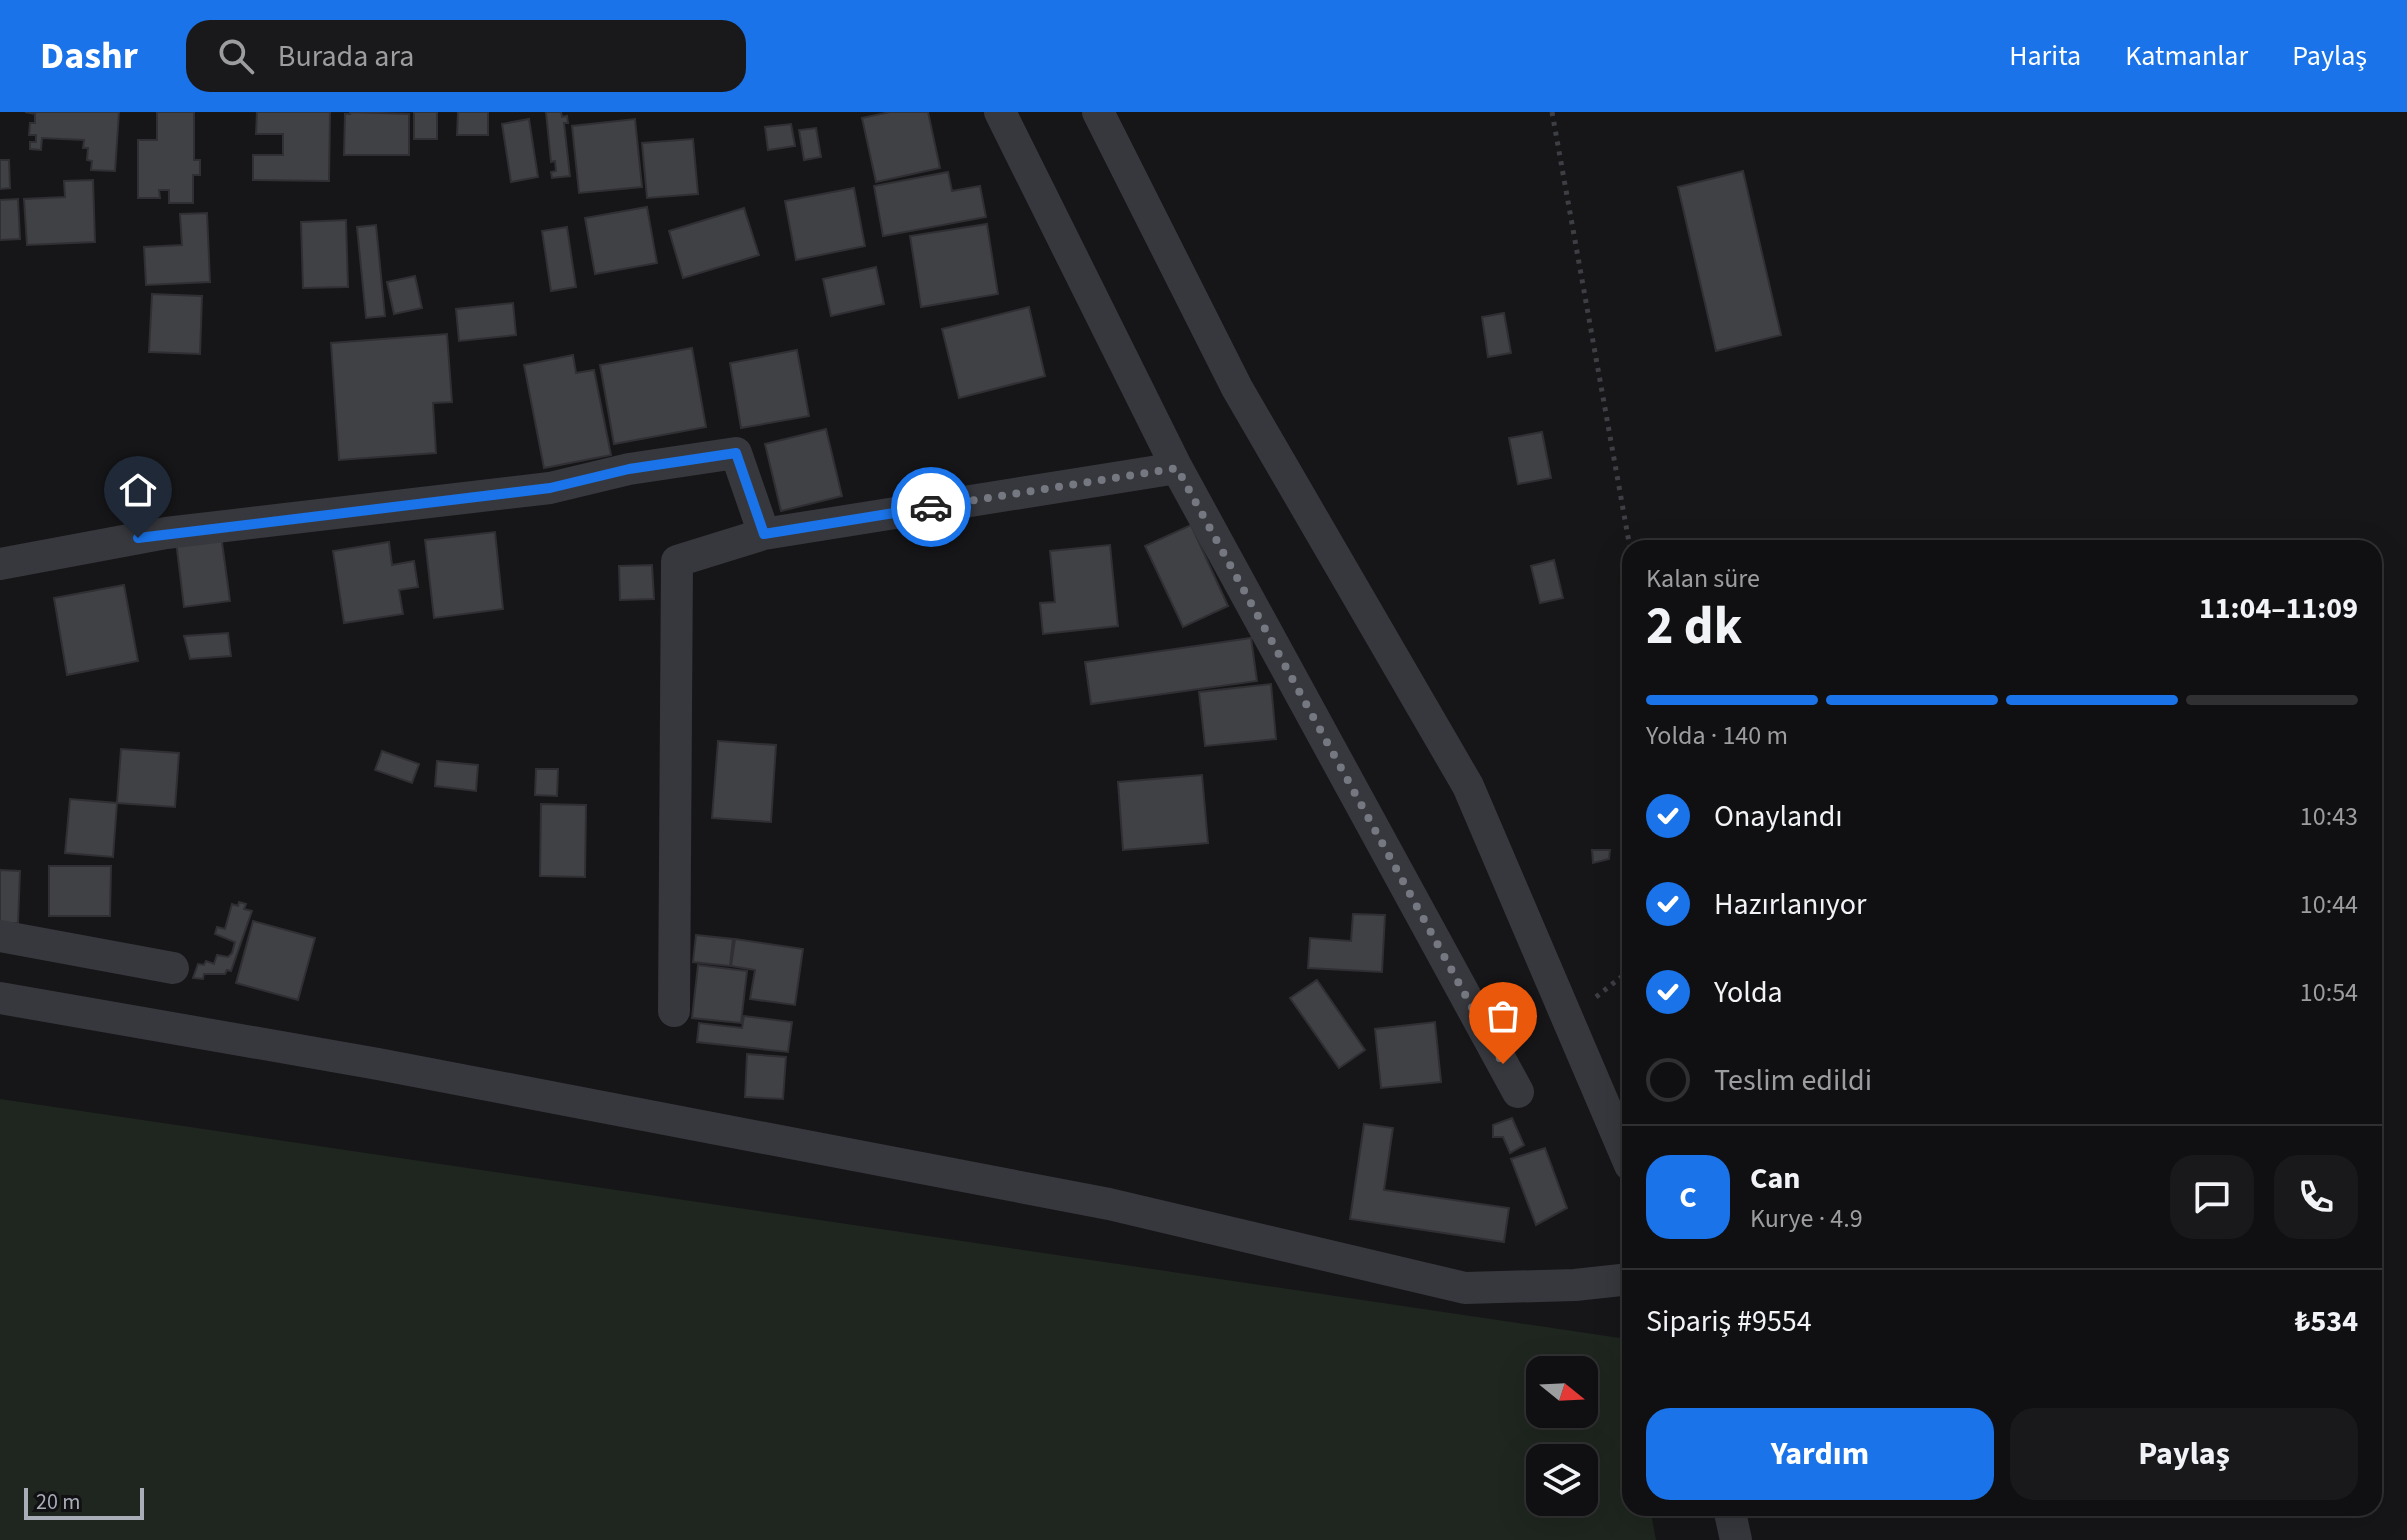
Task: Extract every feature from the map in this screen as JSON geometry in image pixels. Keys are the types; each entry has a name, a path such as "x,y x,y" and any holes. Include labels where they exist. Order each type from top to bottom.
{"street":[{"path":"1000,112 1177,468 1518,1092"},
{"path":"1098,112 1237,388 1468,786 1622,1146"},
{"path":"0,564 166,533 550,488 629,469 736,453 764,534"},
{"path":"674,1011 677,561 764,534 1177,468"},
{"path":"0,936 173,968"},
{"path":"0,998 393,1067 1109,1204 1465,1288 1575,1285 1622,1280"},
{"path":"1731,1516 1736,1540"}],"path":[{"path":"1552,112 1629,540"}],"shaded area":[{"path":"0,1099 1620,1338 1622,1516 1652,1516 1656,1540 0,1540"}],"building":[{"path":"25,112 119,112 115,171 91,170 92,161 87,160 88,148 83,148 84,140 42,138 41,150 30,149 30,142 36,142 36,135 29,135 30,123 35,123 35,114"},
{"path":"157,112 194,112 194,160 200,160 200,175 193,175 193,203 169,203 169,190 159,190 160,198 138,198 138,140 157,140"},
{"path":"257,112 330,112 329,181 253,180 253,155 283,155 283,134 256,134"},
{"path":"414,112 437,112 437,139 414,139"},
{"path":"458,112 488,112 488,135 457,135"},
{"path":"546,112 561,112 562,117 567,116 568,123 564,123 570,176 552,178 551,172 556,171 555,161 551,162"},
{"path":"890,112 928,112 940,168 876,182 862,118"},
{"path":"345,114 409,114 409,155 344,155"},
{"path":"529,119 538,177 511,182 502,124"},
{"path":"635,119 642,187 579,193 572,126"},
{"path":"791,124 795,146 768,150 765,127"},
{"path":"816,128 821,157 804,160 799,130"},
{"path":"693,139 698,194 647,198 642,143"},
{"path":"0,160 9,160 10,188 0,189"},
{"path":"1743,171 1781,335 1716,351 1678,187"},
{"path":"948,172 952,191 980,186 986,217 883,236 874,186"},
{"path":"93,180 95,242 27,245 24,199 65,197 64,181"},
{"path":"854,188 865,246 796,260 785,201"},
{"path":"18,199 20,239 0,240 0,200"},
{"path":"647,207 657,263 595,274 585,218"},
{"path":"744,208 759,255 683,278 669,231"},
{"path":"207,213 210,282 146,285 144,247 182,245 180,214"},
{"path":"346,220 348,287 303,288 301,222"},
{"path":"987,224 998,294 921,307 910,236"},
{"path":"376,225 385,316 366,318 357,227"},
{"path":"567,227 576,287 551,291 542,231"},
{"path":"876,267 884,304 831,316 823,279"},
{"path":"415,276 422,308 394,314 387,282"},
{"path":"152,294 202,296 200,354 149,352"},
{"path":"513,303 516,335 459,341 456,309"},
{"path":"1029,307 1045,376 959,398 942,329"},
{"path":"1504,313 1511,353 1488,357 1482,317"},
{"path":"447,334 452,402 433,403 436,453 339,460 331,343"},
{"path":"692,348 706,427 614,444 600,365"},
{"path":"797,350 809,416 741,428 730,363"},
{"path":"573,355 576,373 594,370 611,455 544,468 524,365"},
{"path":"826,429 842,496 781,511 765,444"},
{"path":"1542,432 1551,478 1518,484 1509,438"},
{"path":"1191,525 1228,606 1183,627 1145,546"},
{"path":"495,532 503,609 434,618 425,540"},
{"path":"221,535 230,601 184,607 176,541"},
{"path":"389,542 392,565 414,561 418,587 399,590 403,614 344,623 333,551"},
{"path":"1110,545 1118,626 1043,634 1040,603 1055,602 1050,551"},
{"path":"1554,560 1563,598 1540,603 1531,566"},
{"path":"652,565 654,599 620,600 619,566"},
{"path":"124,585 138,661 67,675 54,598"},
{"path":"228,633 231,656 190,659 184,636"},
{"path":"1251,638 1257,681 1091,704 1085,662"},
{"path":"1271,684 1276,739 1205,746 1199,692"},
{"path":"718,741 776,745 771,822 712,818"},
{"path":"121,749 179,753 175,807 117,803"},
{"path":"382,751 419,764 412,783 375,770"},
{"path":"437,761 478,765 476,791 435,786"},
{"path":"536,769 558,769 557,796 535,795"},
{"path":"1202,775 1208,843 1123,850 1118,782"},
{"path":"70,799 117,803 113,857 65,853"},
{"path":"541,804 586,805 585,877 540,876"},
{"path":"1592,850 1610,850 1609,859 1593,863"},
{"path":"49,866 111,866 110,916 49,916"},
{"path":"0,870 20,871 18,923 0,923"},
{"path":"239,902 246,904 244,909 252,911 231,971 204,974 203,979 193,978 198,964 204,965 206,961 214,964 217,955 228,957 232,953 235,942 215,934 217,927 225,929 232,904 238,906"},
{"path":"1353,914 1385,915 1382,972 1308,968 1310,938 1351,941"},
{"path":"253,921 315,938 298,1000 236,983"},
{"path":"696,935 733,939 730,966 693,962"},
{"path":"735,939 803,949 795,1005 750,999 755,970 731,966"},
{"path":"698,965 747,971 741,1023 692,1018"},
{"path":"1317,980 1365,1050 1339,1068 1290,998"},
{"path":"744,1016 792,1022 788,1052 697,1042 699,1023 742,1028"},
{"path":"1435,1022 1441,1082 1381,1088 1375,1029"},
{"path":"747,1054 786,1057 783,1099 745,1097"},
{"path":"1512,1118 1524,1145 1510,1153 1503,1137 1493,1137 1493,1125"},
{"path":"1364,1124 1393,1128 1384,1190 1509,1208 1504,1242 1350,1219"},
{"path":"1545,1148 1567,1208 1536,1225 1511,1159"}],"way so far":[{"path":"931,507 1177,468 1503,1064"}],"route":[{"path":"138,538 550,488 629,469 736,453 764,534 931,507"}]}
